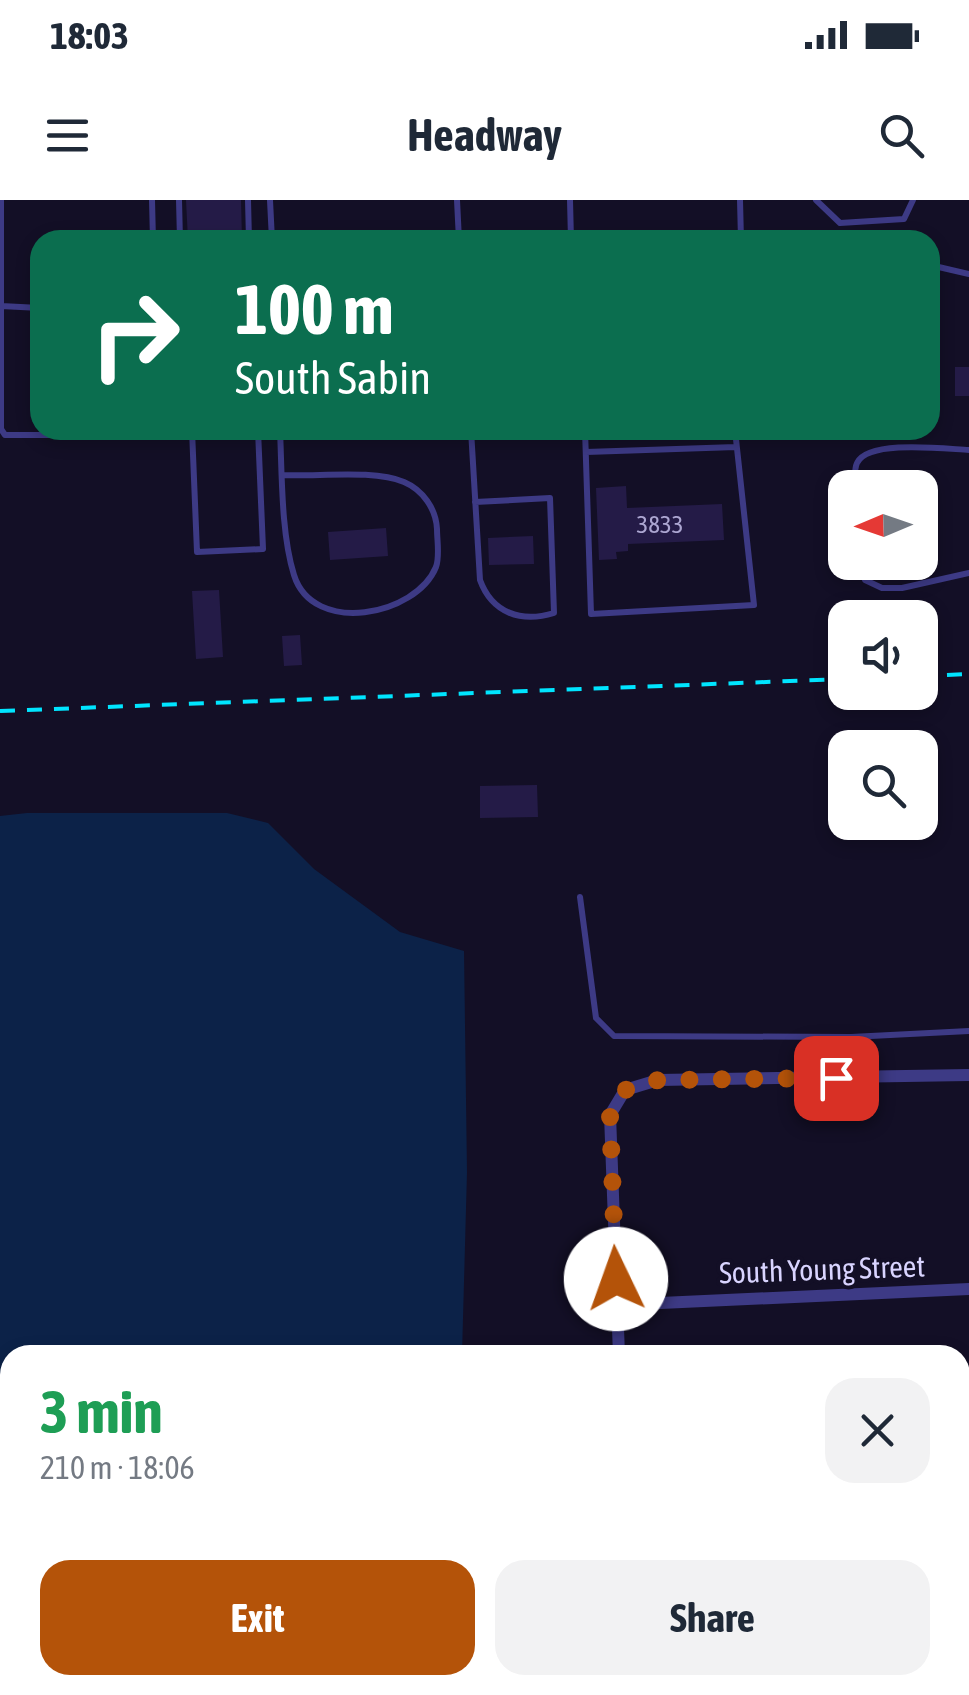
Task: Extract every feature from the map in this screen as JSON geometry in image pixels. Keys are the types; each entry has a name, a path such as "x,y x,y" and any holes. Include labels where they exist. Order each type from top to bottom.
{"street":[{"path":"619,1345 610,1115 619,1096 631,1086 658,1080 969,1075"},
{"name":"South Young Street","path":"617,1305 969,1289"}],"lane":[{"path":"1,200 1,428 5,435 30,435"},
{"path":"152,200 153,230"},
{"path":"179,200 180,230"},
{"path":"248,200 250,230"},
{"path":"270,200 272,230"},
{"path":"457,200 458,230"},
{"path":"570,200 571,230"},
{"path":"740,200 741,230"},
{"path":"816,200 840,223 904,219 914,200"},
{"path":"940,267 969,274"},
{"path":"1,306 30,307"},
{"path":"192,440 197,552 263,549 258,440"},
{"path":"280,440 282,474 294,576 304,592 344,612 384,609 416,596 438,563 436,520 430,504 415,489 403,481 372,476 282,474"},
{"path":"472,440 475,502 480,580 486,598 500,611 537,618 554,613 550,498 475,502"},
{"path":"585,440 592,614 754,605 736,440"},
{"path":"586,452 736,447"},
{"path":"856,470 857,462 866,453 900,447 969,450"},
{"path":"938,578 969,573"},
{"path":"865,580 882,588 928,580"},
{"path":"580,897 596,1018 614,1036 850,1037 969,1031"}],"water":[{"path":"227,813 268,823 314,869 400,932 464,951 467,1172 462,1345 0,1345 0,816"}],"building":[{"path":"186,200 241,200 242,230 188,230"},
{"path":"955,367 969,367 969,396 955,396"},
{"path":"626,486 627,508 722,504 724,540 628,544 628,551 616,552 617,559 599,560 596,488"},
{"path":"386,528 388,556 330,560 328,532"},
{"path":"533,536 534,564 489,565 488,538"},
{"path":"219,590 223,657 196,659 192,591"},
{"path":"300,635 302,665 284,666 282,636"},
{"path":"537,785 538,817 480,818 480,786"}],"railway":[{"path":"938,675 969,674"},
{"path":"0,711 828,680"}],"route":[{"path":"616,1279 610,1115 625,1090 658,1080 836,1078"}]}
